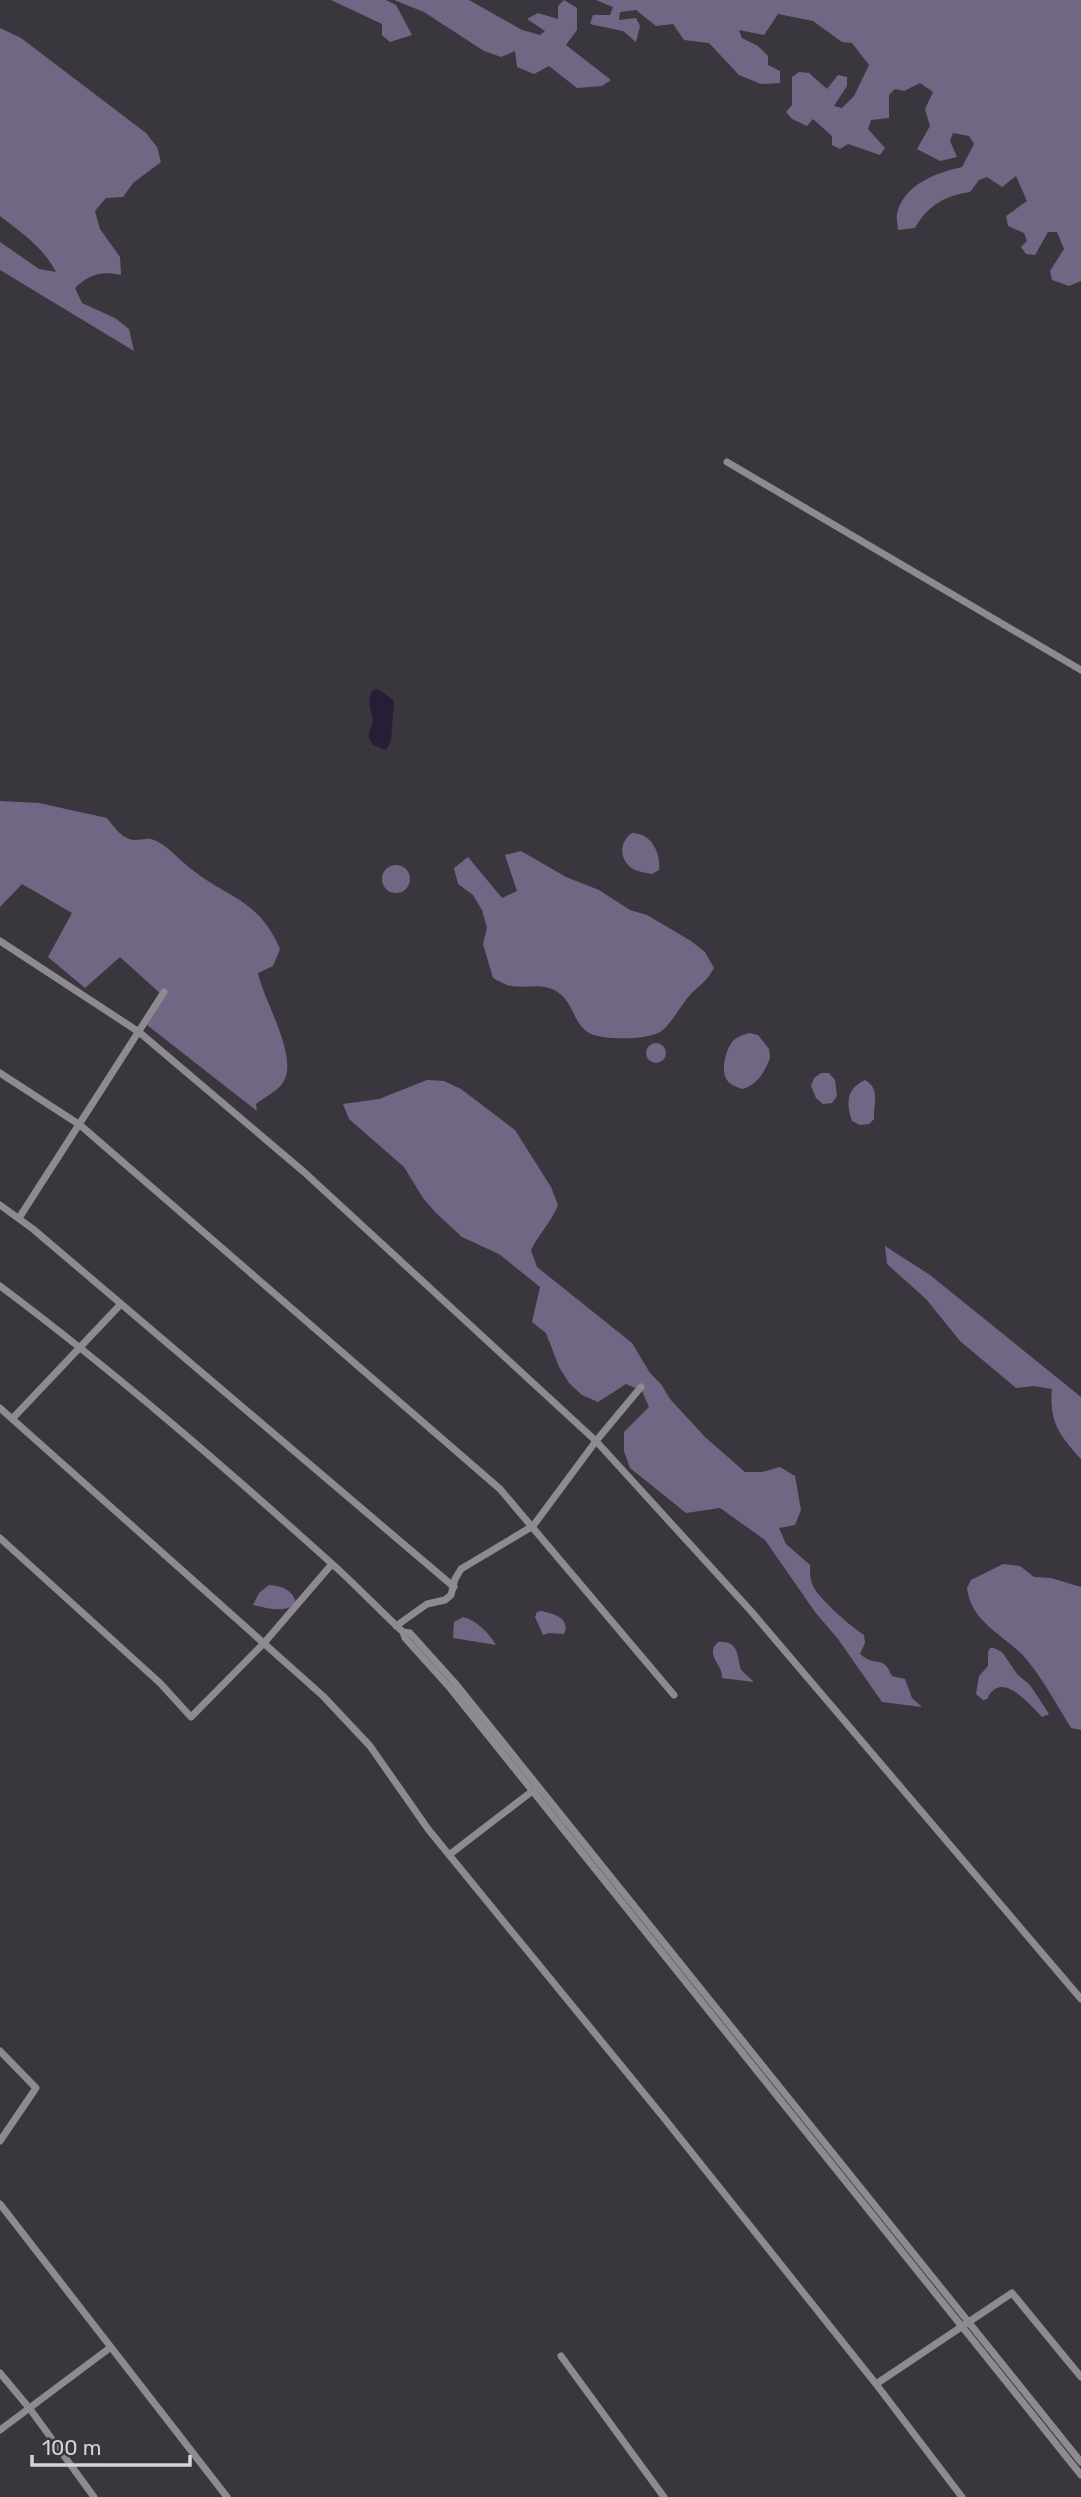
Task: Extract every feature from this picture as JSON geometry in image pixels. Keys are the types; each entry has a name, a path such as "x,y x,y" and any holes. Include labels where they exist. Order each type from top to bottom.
{"street":[{"path":"727,462 1081,670"},
{"path":"0,941 139,1032 304,1172 596,1441 723,1579 1081,1999"},
{"path":"19,1219 164,992"},
{"path":"0,1073 80,1125 490,1480 533,1526 674,1695"},
{"path":"0,1205 454,1587"},
{"path":"0,1286 81,1347 197,1444 332,1564 399,1629 410,1633 455,1683 536,1789 966,2325 1081,2474"},
{"path":"13,1418 120,1305"},
{"path":"399,1629 427,1604 445,1600 451,1595 461,1569 533,1526 596,1441 641,1387"},
{"path":"0,1408 323,1696 370,1746 449,1855 876,2384 962,2497"},
{"path":"0,1538 160,1683 191,1717 264,1643 332,1564"},
{"path":"449,1855 536,1789"},
{"path":"0,2051 36,2088 0,2141"},
{"path":"0,2204 227,2497"},
{"path":"876,2384 1012,2293 1081,2377"},
{"path":"966,2325 1081,2462"},
{"path":"0,2430 111,2347"},
{"path":"561,2356 664,2497"},
{"path":"0,2373 30,2409 94,2497"}],"shaded area":[{"path":"331,0 386,0 396,5 412,35 390,42 382,35 382,24"},
{"path":"394,0 469,0 522,30 540,35 545,31 527,19 538,13 558,19 558,6 564,0 577,8 577,30 566,45 611,80 602,86 577,88 549,66 534,74 517,67 515,51 501,57 484,51 424,12"},
{"path":"596,0 1081,0 1081,281 1069,286 1052,280 1050,271 1064,249 1057,232 1048,232 1035,255 1026,254 1021,247 1027,241 1024,233 1008,226 1006,216 1027,201 1016,176 1002,187 987,177 979,180 970,192 938,203 915,228 898,230 897,214 906,195 932,177 962,167 974,144 969,136 953,133 950,141 957,157 940,161 917,149 930,126 925,109 933,92 920,83 904,91 895,89 889,95 889,118 871,120 868,129 885,148 880,155 848,144 840,149 832,145 832,136 813,119 807,126 792,119 786,112 792,105 792,77 799,72 809,73 827,89 838,75 847,77 847,86 834,106 842,108 854,96 869,65 852,43 842,42 813,21 778,14 764,35 739,30 742,38 758,46 768,56 768,65 780,71 780,83 761,84 739,75 709,43 684,40 673,24 656,26 636,10 620,12 619,20 636,18 640,26 636,42 623,31 590,24 593,15 610,15 613,7"},
{"path":"0,28 21,38 146,133 157,147 161,162 133,183 123,197 106,198 95,211 100,229 120,257 121,275 96,275 75,288 82,303 115,318 129,329 134,351 0,270 0,242 39,269 56,272 38,248 0,216"},
{"path":"374,689 378,689 394,703 391,741 386,750 373,745 369,736 373,722 369,701"},
{"path":"0,801 39,803 107,818 127,838 151,839 162,844 190,868 241,901 262,919 280,949 273,966 258,973 284,1045 287,1073 279,1087 256,1104 257,1111 147,1025 162,995 120,957 85,988 48,957 72,913 22,884 0,907"},
{"path":"632,833 645,836 653,845 659,870 652,874 641,872 626,862 622,852 624,842"},
{"path":"521,851 566,877 599,890 630,910 647,915 705,952 714,968 664,1029 654,1035 636,1038 597,1036 585,1030 568,1003 553,989 507,985 493,978 483,944 487,928 482,910 473,895 458,884 454,868 468,857 502,898 517,891 505,855"},
{"path":"396,865 406,869 410,879 406,889 396,893 386,889 382,879 386,869"},
{"path":"749,1033 758,1035 769,1049 770,1058 759,1078 742,1089 728,1082 724,1066 730,1044"},
{"path":"656,1043 663,1046 666,1053 663,1060 656,1063 649,1060 646,1053 649,1046"},
{"path":"821,1073 829,1073 835,1080 837,1096 832,1103 823,1104 816,1098 811,1086 814,1078"},
{"path":"427,1080 444,1081 461,1089 515,1130 551,1187 558,1205 531,1250 537,1267 632,1343 670,1399 705,1437 745,1472 762,1472 780,1467 795,1476 801,1510 795,1525 779,1528 786,1544 810,1565 812,1583 818,1593 864,1635 865,1643 860,1654 885,1665 892,1676 905,1679 912,1698 922,1707 882,1702 765,1540 720,1508 686,1513 630,1468 624,1451 624,1432 649,1407 642,1391 626,1384 598,1402 582,1395 569,1383 559,1367 546,1333 532,1322 540,1287 499,1254 462,1237 435,1212 404,1167 349,1119 343,1104 379,1099"},
{"path":"865,1080 875,1092 874,1119 869,1124 860,1125 852,1121 848,1102 854,1088"},
{"path":"885,1246 930,1275 1081,1397 1081,1459 1057,1427 1052,1410 1052,1389 1034,1386 1016,1388 960,1341 926,1299 887,1264"},
{"path":"1003,1564 1020,1566 1034,1577 1051,1578 1081,1587 1081,1730 1071,1728 1027,1660 982,1620 970,1601 967,1588 971,1580"},
{"path":"269,1585 286,1590 296,1603 281,1609 253,1605 259,1593"},
{"path":"541,1611 563,1620 566,1629 564,1634 543,1635 535,1617 537,1612"},
{"path":"463,1617 482,1628 496,1645 453,1638 454,1622"},
{"path":"718,1642 733,1646 738,1654 741,1670 754,1682 722,1678 713,1656"},
{"path":"990,1648 1002,1652 1017,1674 1030,1685 1049,1714 1042,1717 1022,1697 1007,1688 1000,1687 983,1700 976,1694 979,1676 988,1666"}]}
